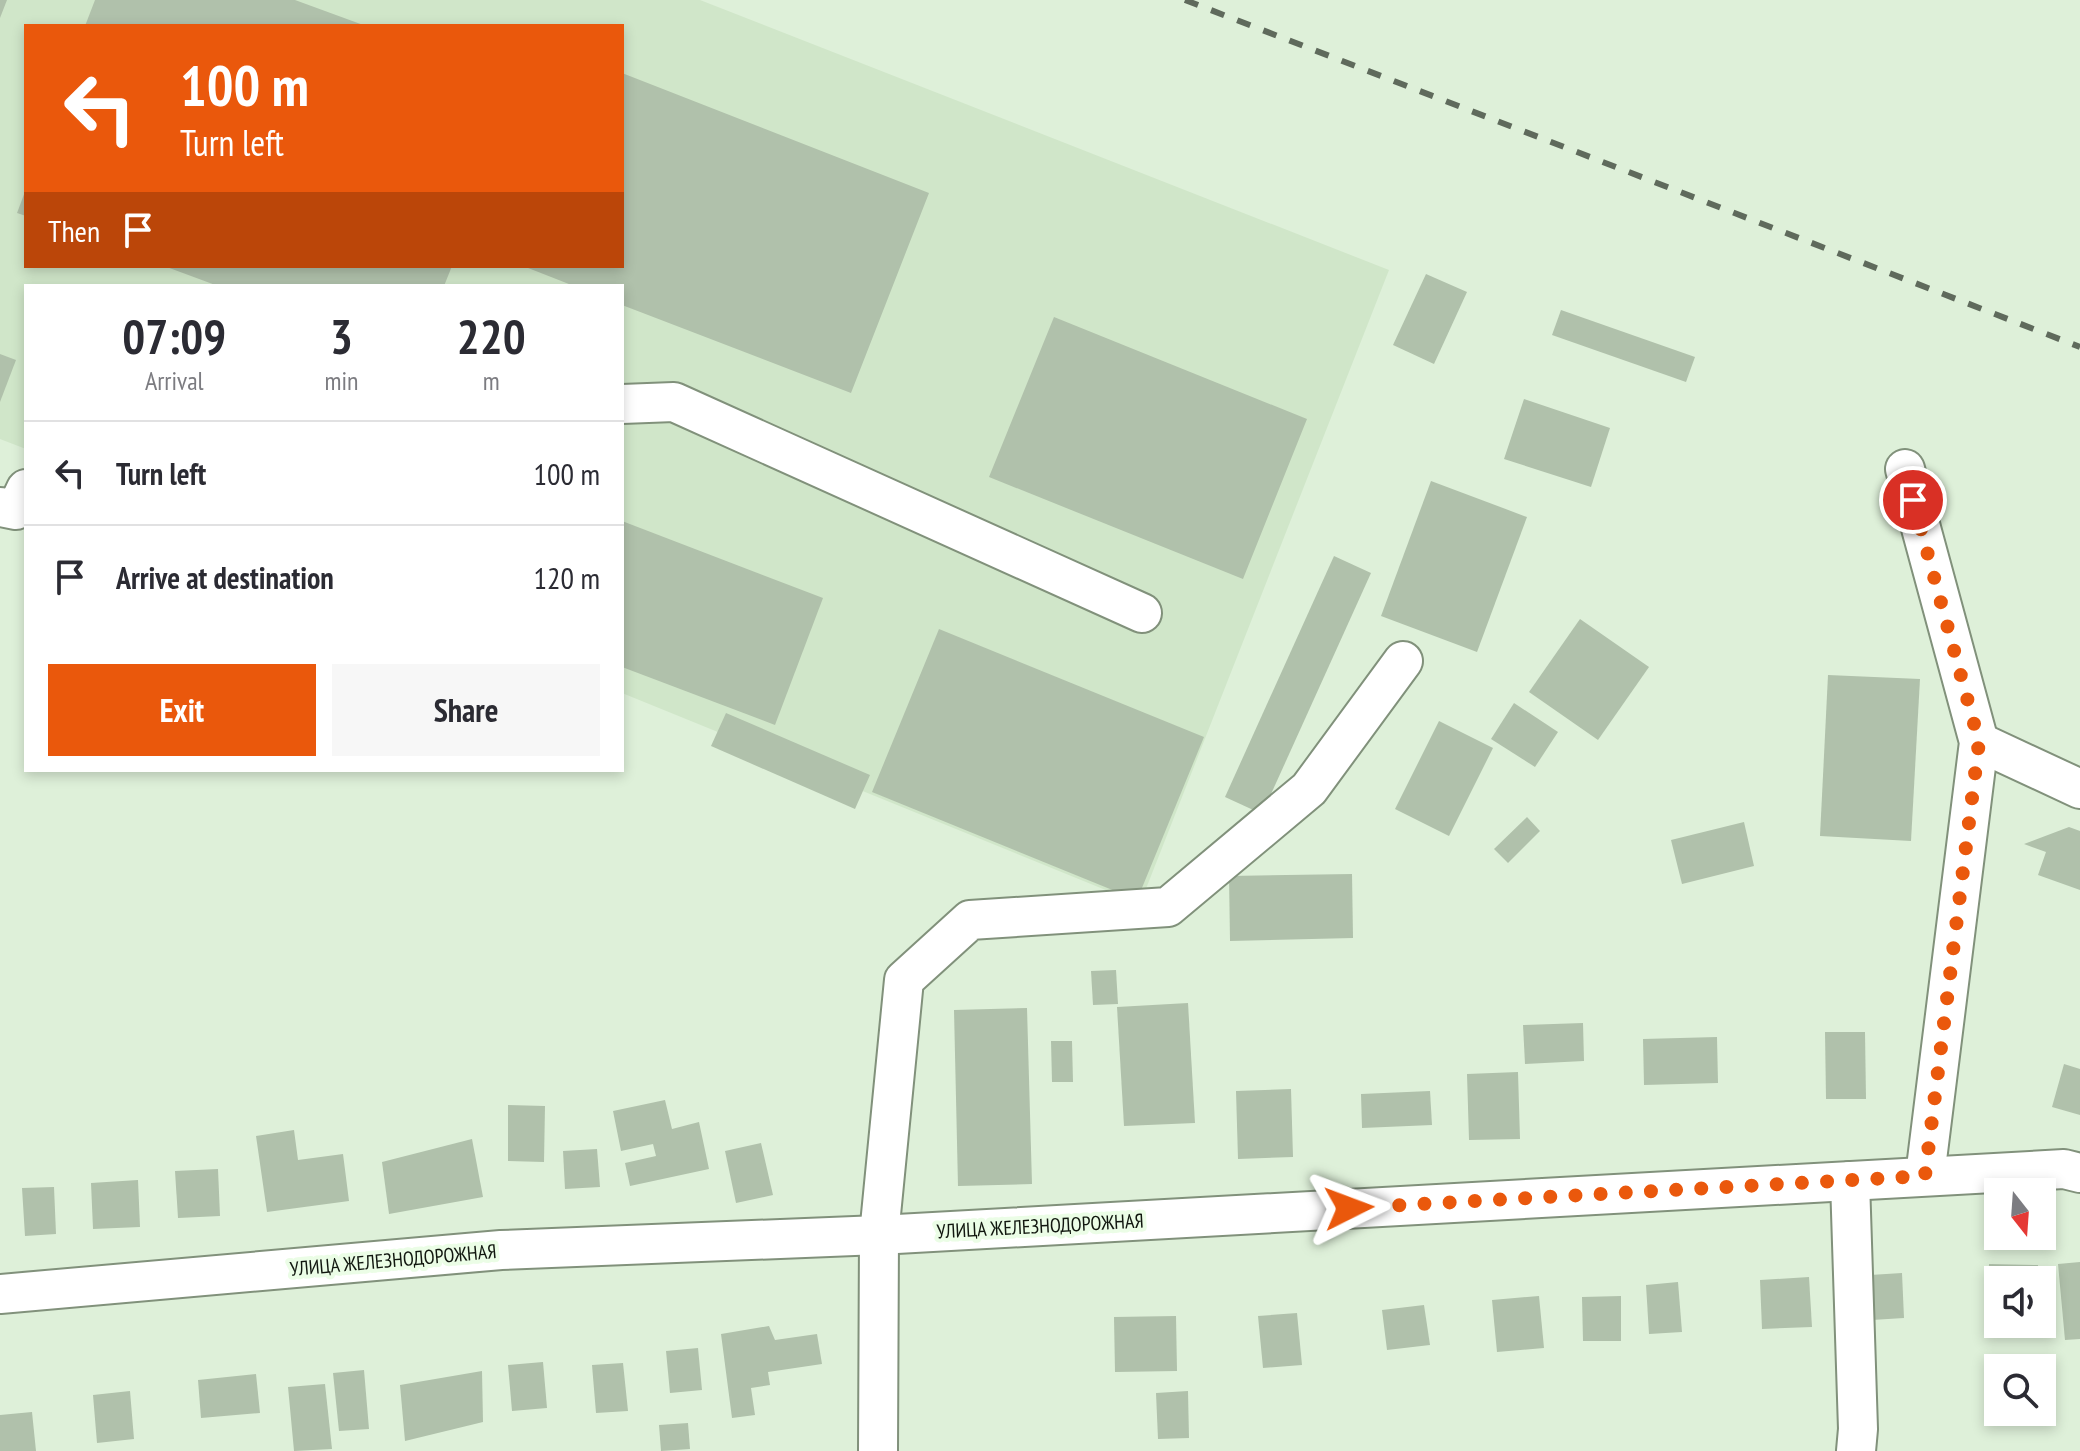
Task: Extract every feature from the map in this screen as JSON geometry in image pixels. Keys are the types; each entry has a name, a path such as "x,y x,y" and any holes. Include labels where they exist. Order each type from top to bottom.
{"street":[{"path":"624,404 674,402 1142,613"},
{"path":"1905,469 1979,742 1925,1176"},
{"path":"0,507 16,510 24,493"},
{"path":"878,1451 879,1235 904,980 970,920 1168,907 1309,789 1403,661"},
{"path":"1979,742 2080,789"},
{"name":"УЛИЦА ЖЕЛЕЗНОДОРОЖНАЯ","path":"0,1294 501,1250 879,1235 2064,1169 2080,1173"},
{"path":"1850,1181 1858,1429 1856,1451"}],"shaded area":[{"path":"0,0 700,0 1389,270 1140,904 624,694 624,284 24,284 24,448 0,439"}],"building":[{"path":"0,0 7,0 0,18"},
{"path":"95,0 295,0 361,24 86,24"},
{"path":"624,74 929,193 851,393 624,306 624,284 569,284 528,268 624,268"},
{"path":"24,194 24,215 17,213"},
{"path":"169,268 451,268 445,284 213,284"},
{"path":"1426,274 1467,292 1434,364 1393,345"},
{"path":"1561,310 1695,357 1686,382 1552,335"},
{"path":"1054,317 1307,419 1243,579 989,477"},
{"path":"0,354 16,360 0,402"},
{"path":"1524,399 1610,428 1591,487 1504,459"},
{"path":"1431,481 1527,517 1477,652 1381,616"},
{"path":"624,522 823,598 775,725 624,668"},
{"path":"1334,556 1371,573 1262,814 1225,797"},
{"path":"1580,619 1649,667 1598,740 1529,692"},
{"path":"939,629 1204,737 1137,900 872,792"},
{"path":"1828,675 1920,679 1911,841 1820,836"},
{"path":"1514,703 1558,732 1535,767 1491,739"},
{"path":"726,713 870,775 855,809 711,746"},
{"path":"1439,721 1493,748 1449,836 1395,809"},
{"path":"1527,817 1540,831 1508,863 1494,849"},
{"path":"1744,822 1754,866 1682,884 1671,840"},
{"path":"2069,827 2080,831 2080,890 2038,875 2046,852 2024,844"},
{"path":"1352,874 1353,938 1230,941 1229,876"},
{"path":"1116,970 1118,1004 1093,1005 1091,971"},
{"path":"1188,1003 1195,1123 1124,1126 1117,1007"},
{"path":"1027,1008 1032,1184 958,1186 954,1010"},
{"path":"1583,1023 1584,1061 1525,1064 1523,1025"},
{"path":"1825,1032 1865,1032 1866,1099 1826,1099"},
{"path":"1717,1037 1718,1083 1644,1085 1643,1039"},
{"path":"1051,1041 1072,1041 1073,1082 1052,1082"},
{"path":"2064,1064 2080,1069 2080,1115 2052,1107"},
{"path":"1518,1072 1520,1139 1469,1140 1467,1074"},
{"path":"1291,1089 1293,1157 1238,1159 1236,1091"},
{"path":"1430,1091 1432,1125 1362,1128 1361,1094"},
{"path":"665,1100 672,1129 699,1122 709,1169 630,1186 625,1163 656,1156 653,1144 621,1151 613,1111"},
{"path":"508,1105 545,1106 544,1162 508,1161"},
{"path":"294,1130 298,1160 343,1154 349,1201 267,1212 256,1136"},
{"path":"472,1139 483,1197 389,1214 382,1162"},
{"path":"761,1143 773,1195 736,1203 725,1151"},
{"path":"597,1149 600,1187 565,1189 563,1151"},
{"path":"218,1169 220,1216 178,1218 175,1171"},
{"path":"138,1180 140,1227 93,1229 91,1183"},
{"path":"54,1187 56,1234 25,1236 22,1188"},
{"path":"2080,1262 2080,1339 2065,1340 2058,1264"},
{"path":"1989,1264 2038,1265 2038,1266"},
{"path":"1902,1273 1904,1318 1872,1320 1870,1275"},
{"path":"1809,1277 1812,1327 1762,1329 1760,1280"},
{"path":"1678,1282 1682,1332 1649,1334 1646,1285"},
{"path":"1539,1296 1544,1348 1497,1352 1492,1300"},
{"path":"1621,1296 1621,1341 1583,1341 1582,1297"},
{"path":"1424,1305 1430,1345 1387,1350 1382,1310"},
{"path":"1297,1313 1302,1365 1263,1368 1258,1316"},
{"path":"1176,1316 1177,1371 1115,1372 1114,1317"},
{"path":"769,1326 775,1340 817,1334 822,1364 768,1372 770,1385 751,1388 755,1415 732,1418 721,1334"},
{"path":"698,1348 702,1390 670,1393 666,1351"},
{"path":"543,1362 547,1408 512,1411 508,1365"},
{"path":"623,1363 628,1411 596,1413 592,1365"},
{"path":"364,1370 369,1429 339,1431 333,1373"},
{"path":"482,1371 483,1422 405,1441 400,1385"},
{"path":"256,1374 260,1413 201,1418 198,1380"},
{"path":"325,1384 332,1449 294,1451 288,1387"},
{"path":"130,1391 134,1439 97,1443 93,1395"},
{"path":"1188,1391 1189,1438 1158,1439 1156,1393"},
{"path":"32,1412 36,1451 0,1451 0,1415"},
{"path":"688,1423 690,1449 661,1451 659,1425"}],"railway":[{"path":"1185,0 2080,347"}],"route":[{"path":"1349,1208 1925,1176 1979,742 1913,500"}]}
